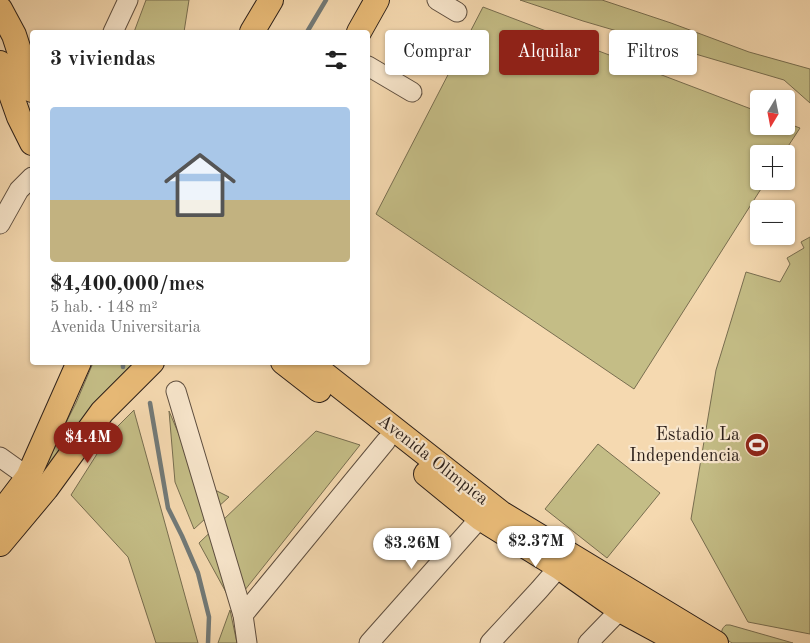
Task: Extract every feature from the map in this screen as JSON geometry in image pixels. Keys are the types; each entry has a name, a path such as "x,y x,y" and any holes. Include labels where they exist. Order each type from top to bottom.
{"main road":[{"path":"253,30 271,0"},
{"path":"360,30 377,0"},
{"path":"0,8 14,35 30,84"},
{"path":"0,63 19,117 30,140"},
{"path":"0,514 28,477 78,365"},
{"path":"0,544 46,489 102,412 149,365"},
{"name":"Avenida Olimpica","path":"287,365 480,518 559,568 620,610 681,643"},
{"name":"Avenida Olimpica","path":"313,365 501,512 716,643"}],"street":[{"path":"114,30 128,0"},
{"path":"437,0 457,12"},
{"path":"370,67 412,92"},
{"path":"2,217 19,190 30,179"},
{"path":"176,391 243,615 248,643"},
{"path":"243,615 386,442"},
{"path":"0,457 28,477"},
{"path":"369,643 480,518"},
{"path":"490,643 559,568"},
{"path":"588,643 620,610"}],"shaded area":[{"path":"146,0 189,0 184,30 135,30"},
{"path":"520,0 602,0 690,30 614,30"},
{"path":"483,7 543,30 499,30 499,75 599,75 599,51 609,55 609,75 662,75 750,109 750,135 795,135 795,126 800,128 789,145 750,145 750,190 760,190 754,200 750,200 750,206 634,389 376,214 448,75 489,75 489,30 471,30"},
{"path":"697,33 749,52 810,69 810,103 784,80 697,54"},
{"name":"Estadio La Independencia","path":"810,237 810,634 748,622 691,519 716,370 746,272 780,282 790,264 787,258 804,248 801,242"},
{"path":"92,365 139,365 48,474 43,471 45,464 76,403"},
{"path":"134,410 198,643 156,643 128,557 71,495 109,435"},
{"path":"169,411 199,482 229,497 194,529 175,482"},
{"path":"316,431 360,445 233,605 199,543"},
{"path":"598,444 660,493 607,558 545,509"},
{"path":"230,610 237,643 218,643"},
{"path":"726,625 793,643 732,643 724,637 722,632"}],"waterway":[{"path":"308,30 326,0"},
{"path":"150,403 168,508 198,573 209,617 208,643"}],"place":[{"name":"Estadio La Independencia","path":"757,445"}]}
